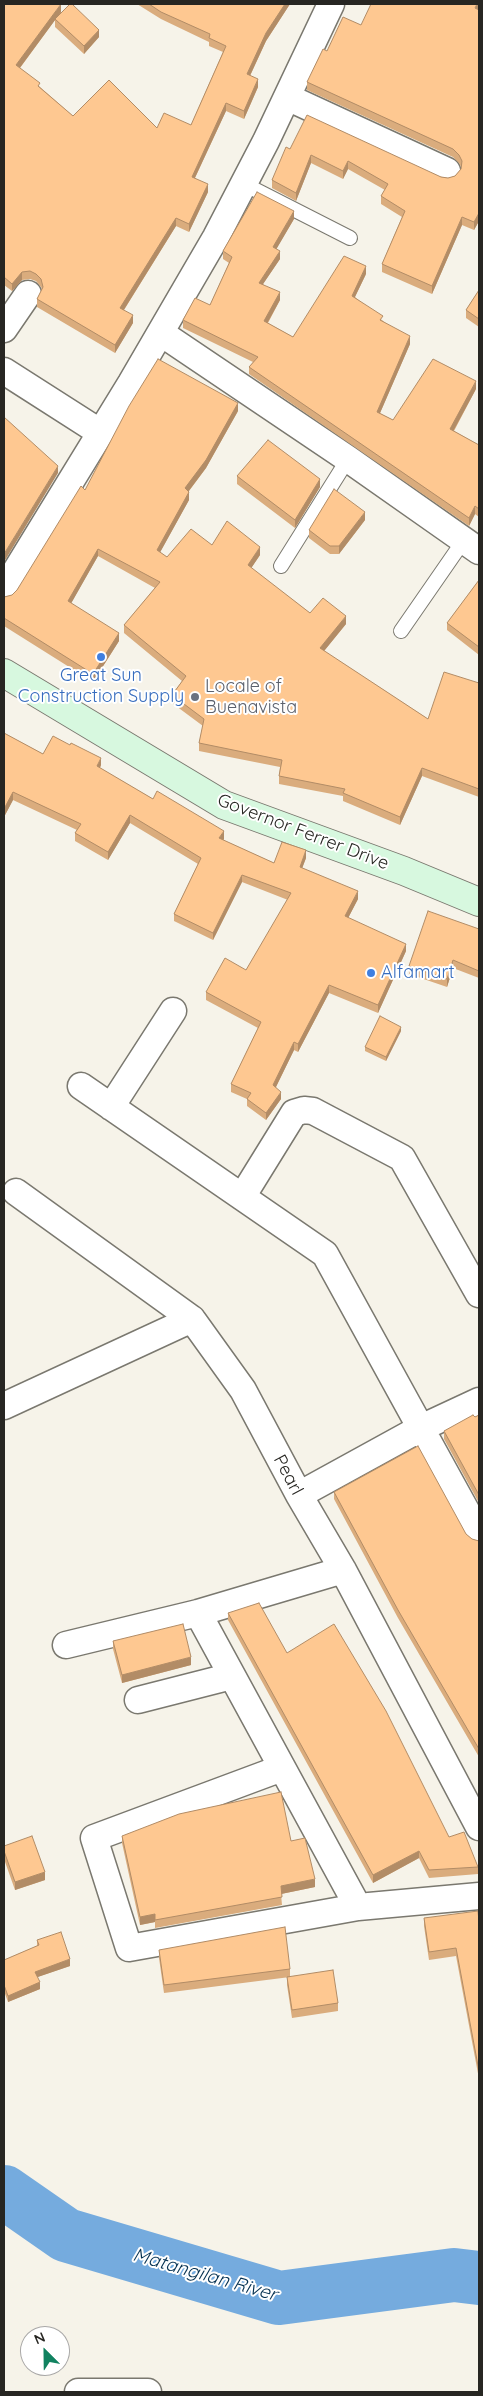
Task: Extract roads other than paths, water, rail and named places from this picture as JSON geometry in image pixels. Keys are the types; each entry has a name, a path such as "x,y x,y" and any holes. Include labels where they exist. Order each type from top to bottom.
{"main road":[{"name":"Governor Ferrer Drive","path":"4,673 224,805 404,871 479,902"}],"street":[{"path":"4,590 161,333 244,184 288,97 331,4"},
{"path":"288,97 447,171"},
{"path":"4,330 28,294"},
{"path":"161,333 348,459 472,546"},
{"path":"4,371 101,433"},
{"path":"111,1107 173,1011"},
{"path":"81,1086 324,1254 479,1534"},
{"path":"242,1197 294,1113 304,1110 313,1111 402,1158 479,1294"},
{"name":"Pearl","path":"16,1192 192,1319 243,1390 299,1495 342,1570 479,1827"},
{"path":"4,1406 192,1319"},
{"path":"299,1495 421,1428 479,1401"},
{"path":"66,1645 198,1613 342,1570"},
{"path":"198,1613 358,1907"},
{"path":"138,1700 232,1676"},
{"path":"282,1768 94,1838 130,1948 358,1907 479,1896"},
{"path":"78,2392 148,2392"}],"lane":[{"path":"244,184 350,238"},
{"path":"281,566 348,459"},
{"path":"400,631 472,546"}],"waterway":[{"name":"Matangilan River","path":"4,2192 66,2235 279,2298 454,2275 479,2278"}],"place":[{"name":"Great Sun Construction Supply","path":"101,657"},
{"name":"Locale of Buenavista","path":"195,697"},
{"name":"Alfamart","path":"371,973"}]}
